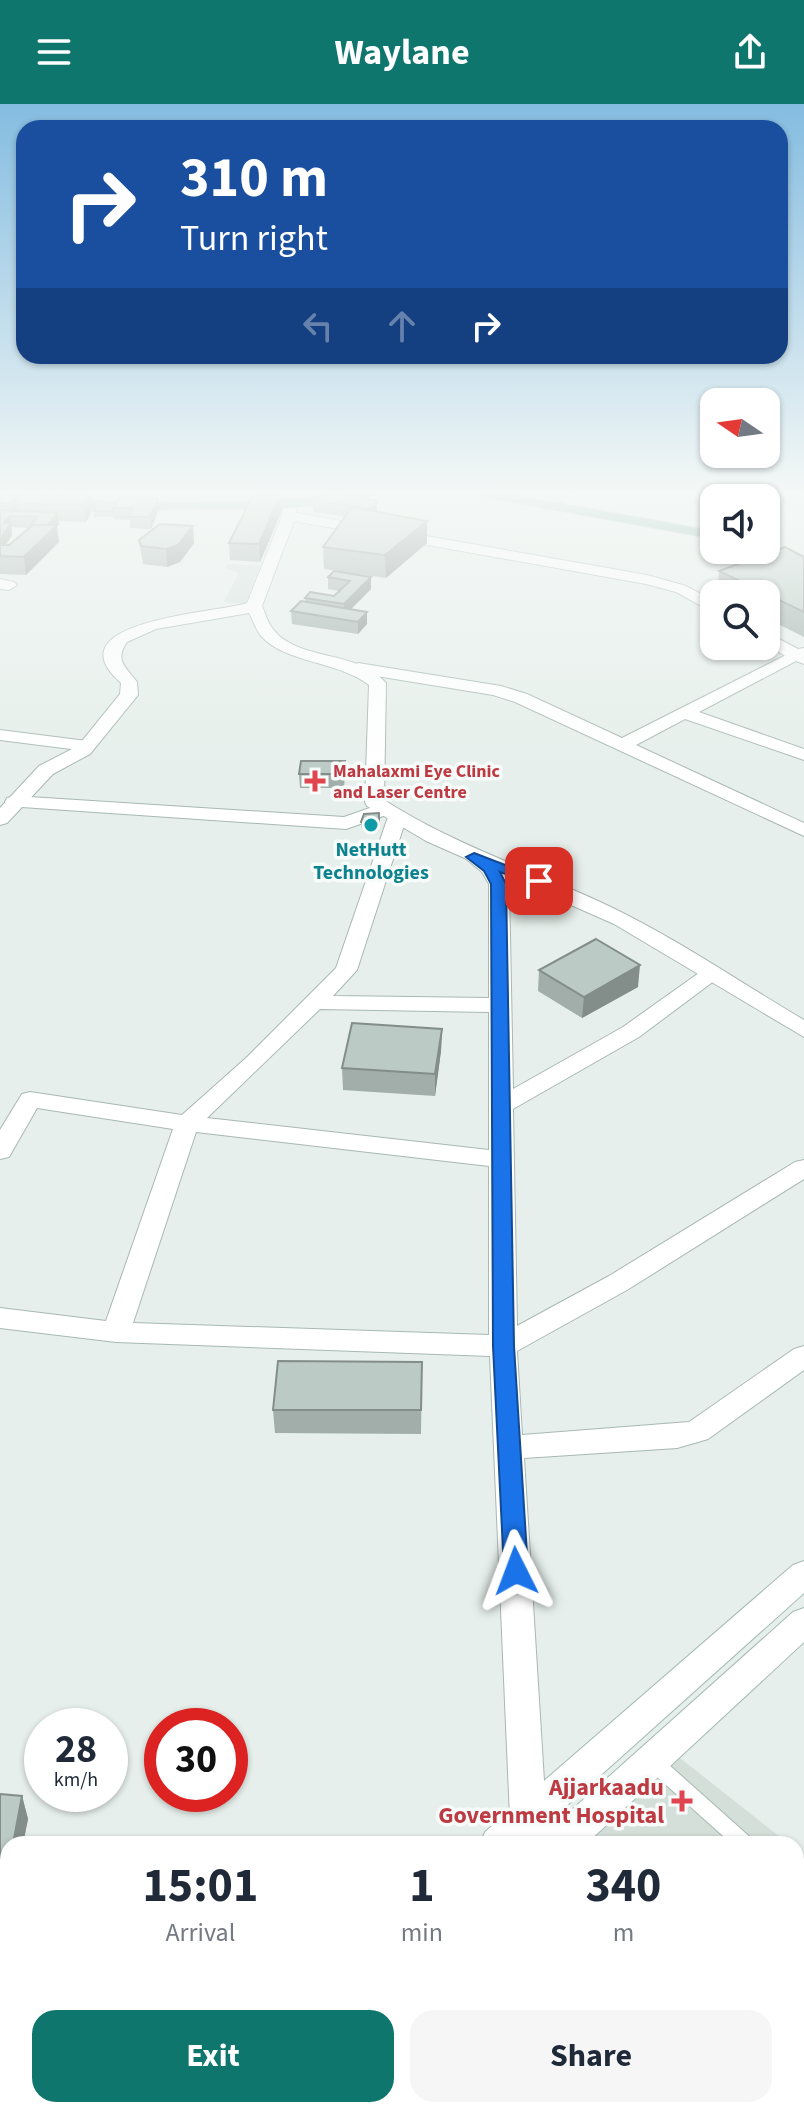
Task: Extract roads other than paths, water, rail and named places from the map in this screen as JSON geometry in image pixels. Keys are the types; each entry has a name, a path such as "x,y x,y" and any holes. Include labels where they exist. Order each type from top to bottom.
{"street":[{"path":"0,819 46,770 87,746 129,695 129,682 112,663 112,652 122,637 164,625 239,613 254,606 261,587"},
{"path":"673,587 700,600"},
{"path":"254,606 267,633 290,649 358,668 495,690 804,830"},
{"path":"780,645 801,656"},
{"path":"622,745 801,656"},
{"path":"358,668 378,683 374,802 474,857 490,868 499,884 503,1346 537,1831"},
{"path":"684,713 804,755"},
{"path":"0,735 87,746"},
{"path":"14,802 346,823 390,812"},
{"path":"116,1332 187,1123 254,1063 346,970 390,812"},
{"path":"474,857 539,881 622,921 804,1030"},
{"path":"501,1106 631,1032 711,975"},
{"path":"315,1002 500,1005"},
{"path":"0,1151 30,1099 187,1123 501,1159"},
{"path":"0,1318 116,1332 503,1346 618,1283 804,1168"},
{"path":"510,1447 677,1437 698,1431 804,1356"},
{"path":"537,1831 804,1574"},
{"path":"569,1836 804,1622"}],"lane":[{"path":"652,1761 736,1836"}],"place":[{"name":"Mahalaxmi Eye Clinic and Laser Centre","path":"315,781"},
{"name":"NetHutt Technologies","path":"371,825"},
{"name":"Ajjarkaadu Government Hospital","path":"682,1801"}]}
